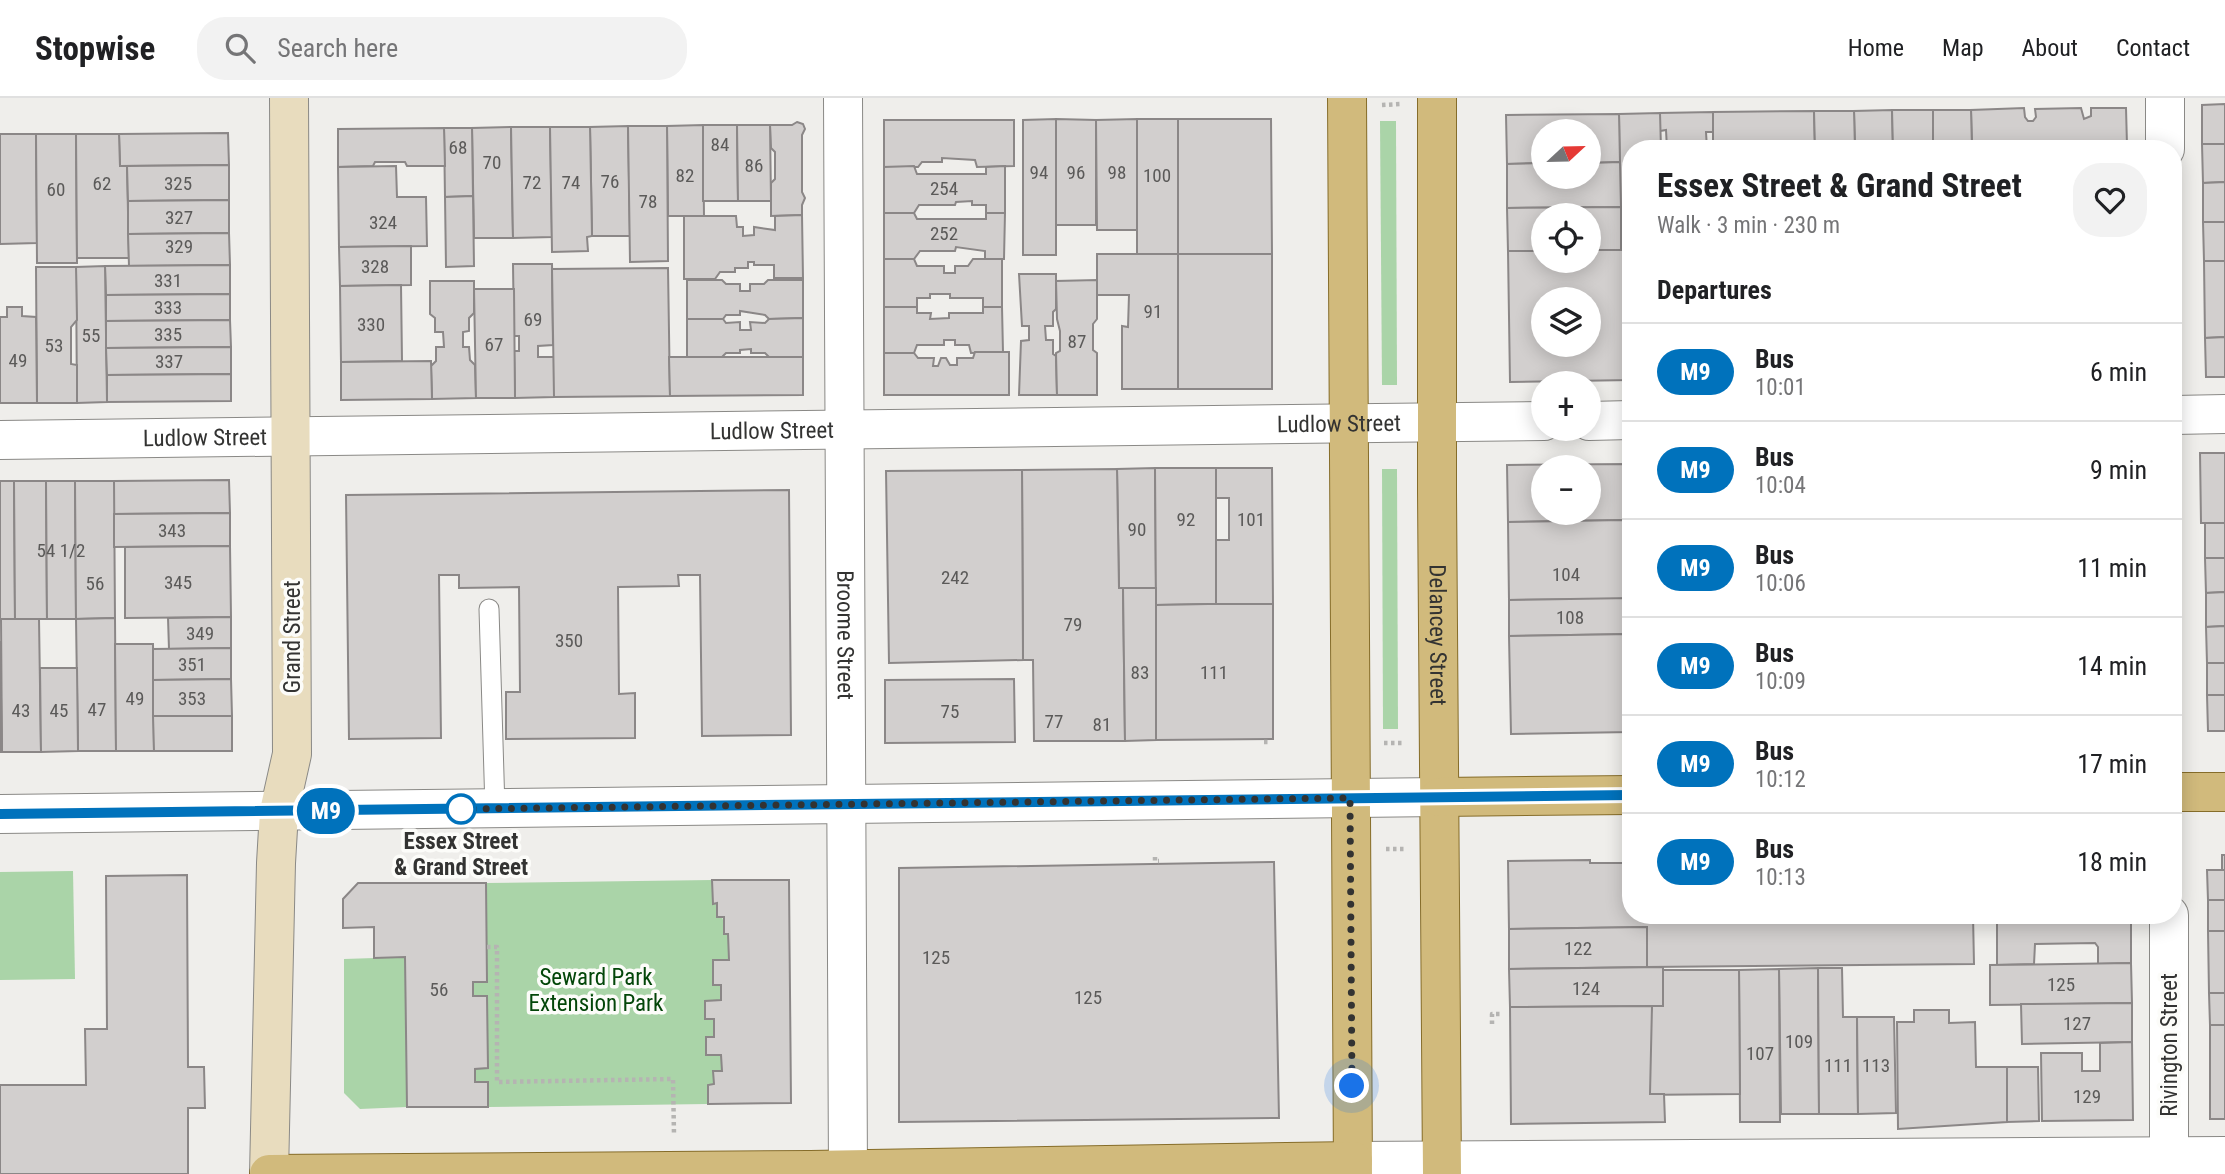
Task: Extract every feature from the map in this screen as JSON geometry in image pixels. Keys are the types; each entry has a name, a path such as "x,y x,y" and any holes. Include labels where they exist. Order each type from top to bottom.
{"main road":[{"name":"Grand Street","path":"269,1174 279,812 292,754 289,98"},
{"path":"269,1174 1353,1167 1349,424 1365,101"},
{"name":"Delancey Street","path":"1419,101 1437,423 1442,1168"},
{"path":"2182,792 2225,792"},
{"path":"1440,797 1622,795"}],"street":[{"name":"Broome Street","path":"843,98 848,1171"},
{"path":"2165,98 2165,140"},
{"path":"2182,415 2225,414"},
{"name":"Ludlow Street","path":"0,440 291,439 1531,421"},
{"path":"1601,421 1622,421"},
{"path":"0,814 1440,797"},
{"name":"Rivington Street","path":"2169,924 2169,1165"},
{"path":"1353,1167 2169,1165 2225,1156"}],"lane":[{"path":"489,608 495,809"}],"path":[{"path":"1365,101 1419,101"},
{"path":"1384,743 1408,743"},
{"path":"1385,849 1407,849"},
{"path":"487,947 496,947 497,1082 673,1079 674,1137"},
{"path":"1492,1024 1492,1014 1501,1014"}],"green space":[{"path":"1380,121 1396,121 1397,385 1382,385"},
{"path":"1382,469 1397,469 1398,729 1383,729"},
{"path":"73,871 75,979 0,980 0,872"},
{"name":"Seward Park Extension Park","path":"712,880 713,903 717,903 728,934 729,960 713,961 713,985 721,985 721,1000 705,1001 705,1019 714,1019 714,1037 706,1037 706,1055 721,1055 722,1071 714,1071 714,1084 708,1085 708,1104 488,1107 488,1082 475,1082 475,1069 488,1068 487,996 473,996 473,982 487,982 486,883"},
{"path":"405,957 407,1107 360,1109 344,1093 344,959"}],"building":[{"path":"2225,104 2225,144 2202,144 2202,105"},
{"path":"2024,108 2025,117 2028,121 2033,121 2036,117 2035,109 2081,108 2084,119 2091,116 2091,108 2126,108 2127,140 1972,140 1971,110"},
{"path":"1892,110 1893,140 1855,140 1854,111"},
{"path":"1892,110 1933,110 1933,140 1893,140"},
{"path":"1933,110 1971,110 1972,140 1933,140"},
{"path":"1814,111 1815,140 1713,140 1713,112"},
{"path":"1814,111 1854,111 1855,140 1815,140"},
{"path":"1713,112 1713,132 1706,132 1706,140 1667,140 1666,130 1660,131 1660,113"},
{"path":"1660,113 1661,140 1622,140 1622,250 1621,250 1619,114"},
{"path":"1619,114 1620,162 1601,163 1601,119 1531,119 1531,163 1507,164 1506,115"},
{"path":"1056,119 1056,255 1023,255 1023,120"},
{"path":"1056,119 1096,120 1096,225 1056,225"},
{"path":"1137,119 1178,119 1178,254 1137,254"},
{"path":"1137,119 1137,230 1097,230 1096,120"},
{"path":"1178,119 1271,119 1272,254 1178,254"},
{"path":"884,120 1014,120 1014,166 977,167 975,160 942,158 942,162 922,162 918,167 884,167"},
{"path":"797,122 803,124 805,129 802,135 802,192 805,198 802,215 771,216 775,152 771,148 770,125 792,125"},
{"path":"703,125 704,216 668,216 667,126"},
{"path":"703,125 737,125 738,201 703,201"},
{"path":"737,125 770,125 771,201 738,201"},
{"path":"628,126 630,236 592,236 590,127"},
{"path":"628,126 667,126 668,261 630,262"},
{"path":"511,127 513,238 474,238 472,128"},
{"path":"511,127 550,127 552,237 513,238"},
{"path":"550,127 590,127 592,236 587,237 588,251 552,252"},
{"path":"444,128 472,128 473,196 445,197"},
{"path":"444,128 445,166 407,166 405,162 375,162 373,166 338,167 338,129"},
{"path":"228,133 229,165 120,166 119,134"},
{"path":"0,134 36,134 37,243 0,244"},
{"path":"36,134 76,134 77,263 37,263"},
{"path":"76,134 119,134 120,166 127,166 129,258 77,258"},
{"path":"2202,144 2225,144 2225,182 2203,183"},
{"path":"1620,162 1621,207 1601,207 1601,203 1531,203 1531,208 1507,208 1507,164 1531,163 1531,189 1601,189 1601,163"},
{"path":"229,165 229,200 128,201 127,166"},
{"path":"396,166 397,197 426,197 427,246 339,247 338,167"},
{"path":"914,166 917,174 986,174 986,167 1005,166 1005,213 986,213 986,205 972,205 972,201 956,202 955,205 919,205 914,213 884,213 884,167"},
{"path":"2225,182 2225,222 2203,222 2203,183"},
{"path":"473,196 474,266 446,267 445,197"},
{"path":"229,200 229,233 128,234 128,201"},
{"path":"1601,207 1621,207 1621,250 1601,250"},
{"path":"1507,208 1531,208 1531,251 1508,251"},
{"path":"884,213 914,213 917,219 986,219 986,213 1005,213 1004,259 985,259 985,251 956,247 955,251 920,251 914,259 884,259"},
{"path":"802,215 803,278 774,278 774,265 754,265 754,262 748,262 748,268 735,268 735,272 720,272 715,279 684,279 684,216 736,216 737,227 743,227 743,236 754,235 754,227 775,230 775,216"},
{"path":"2203,222 2225,222 2225,261 2204,261"},
{"path":"229,233 230,265 129,266 128,234"},
{"path":"411,246 411,285 340,286 339,247"},
{"path":"1601,250 1622,250 1622,380 1601,380 1601,371 1531,371 1531,382 1510,382 1508,251 1531,251 1531,273 1601,273"},
{"path":"1097,254 1178,254 1178,389 1122,389 1122,326 1128,327 1129,295 1097,295"},
{"path":"1178,254 1272,254 1272,389 1178,389"},
{"path":"884,259 914,259 917,266 944,266 944,273 955,273 955,266 968,266 973,259 1002,259 1002,307 983,307 983,298 950,298 950,294 930,294 930,298 917,298 917,307 884,307"},
{"path":"2204,261 2225,261 2225,337 2205,338"},
{"path":"513,264 552,264 553,345 538,346 538,357 554,357 554,397 515,398 514,351 519,351 519,336 514,336"},
{"path":"230,265 230,294 106,295 105,266"},
{"path":"105,266 107,402 77,403 76,267"},
{"path":"36,267 76,267 77,320 71,327 71,364 77,365 77,403 37,403"},
{"path":"668,268 670,396 554,397 552,269"},
{"path":"1019,274 1056,274 1053,326 1045,326 1046,340 1053,340 1053,354 1056,356 1057,395 1019,395 1021,341 1029,340 1029,326 1022,326"},
{"path":"687,280 722,280 726,284 740,284 740,291 750,291 750,284 764,284 768,280 803,280 803,318 769,319 765,315 740,311 740,315 726,315 723,319 687,319"},
{"path":"1097,280 1097,319 1093,324 1093,350 1097,353 1097,395 1057,395 1056,353 1060,351 1060,331 1056,281"},
{"path":"430,281 474,281 474,313 469,318 469,331 463,332 463,347 469,347 470,360 475,365 476,398 432,399 431,366 436,361 436,347 444,347 443,332 435,332 435,318 430,314"},
{"path":"401,285 402,361 341,362 340,286"},
{"path":"474,289 514,289 515,398 476,398"},
{"path":"230,294 230,320 106,321 106,295"},
{"path":"7,307 22,307 22,316 36,317 37,403 0,403 0,317 7,317"},
{"path":"884,307 917,307 917,313 931,313 930,319 949,318 949,313 983,313 983,307 1002,307 1003,352 971,353 969,345 955,345 955,340 944,340 944,345 917,345 914,353 884,353"},
{"path":"803,318 803,357 769,357 765,353 751,353 751,349 740,350 740,353 726,353 722,357 687,357 687,319 723,319 726,323 740,322 740,330 751,330 750,322 765,323 769,319"},
{"path":"230,320 231,347 106,348 106,321"},
{"path":"2225,337 2225,377 2206,377 2205,338"},
{"path":"231,347 231,374 107,375 106,348"},
{"path":"975,352 1009,352 1009,395 884,395 884,353 914,353 918,358 934,358 933,366 938,366 941,358 946,358 950,365 957,365 957,358 973,358"},
{"path":"669,357 803,357 803,395 670,396"},
{"path":"431,361 432,399 341,400 341,362"},
{"path":"231,374 231,401 107,402 107,375"},
{"path":"2200,453 2225,453 2225,523 2201,523"},
{"path":"1601,464 1622,464 1622,520 1601,520"},
{"path":"1507,465 1531,465 1531,522 1508,522"},
{"path":"1155,468 1156,588 1119,588 1117,469"},
{"path":"1155,468 1216,468 1216,604 1156,605"},
{"path":"1216,468 1272,468 1273,604 1216,604 1216,540 1229,540 1229,498 1216,498"},
{"path":"1117,469 1119,588 1123,588 1125,741 1034,741 1033,660 1023,660 1022,470"},
{"path":"1022,470 1023,660 889,663 886,471"},
{"path":"229,480 230,513 114,514 114,481"},
{"path":"0,481 14,481 15,619 0,619"},
{"path":"14,481 46,481 47,619 15,619"},
{"path":"46,481 75,481 76,619 47,619"},
{"path":"75,481 114,481 115,618 76,619"},
{"path":"789,490 791,735 702,736 700,575 678,575 679,586 618,587 619,694 635,693 635,738 506,739 506,692 520,692 519,587 459,588 459,575 439,575 441,738 349,739 346,495"},
{"path":"230,513 230,546 114,547 114,514"},
{"path":"1601,520 1622,520 1622,599 1509,600 1508,522 1531,522 1531,525 1601,525"},
{"path":"2205,523 2225,523 2225,558 2205,558"},
{"path":"230,546 231,617 125,618 125,547"},
{"path":"2205,558 2225,558 2225,592 2206,593"},
{"path":"1123,588 1156,588 1156,740 1125,741"},
{"path":"2225,592 2225,626 2206,627 2206,593"},
{"path":"1622,598 1622,634 1509,636 1509,600"},
{"path":"1273,604 1273,739 1156,740 1156,605"},
{"path":"231,617 231,648 169,649 168,618"},
{"path":"115,618 116,751 78,751 76,619"},
{"path":"1,619 39,619 41,752 2,752"},
{"path":"2225,626 2225,663 2207,663 2206,627"},
{"path":"1622,634 1622,732 1511,734 1509,636"},
{"path":"0,641 2,752 0,752"},
{"path":"115,644 153,644 154,751 116,751"},
{"path":"231,648 231,679 153,680 153,649"},
{"path":"2207,663 2225,663 2225,695 2207,695"},
{"path":"40,668 77,668 78,751 41,752"},
{"path":"231,679 232,716 153,716 153,680"},
{"path":"1014,679 1015,742 885,743 885,680"},
{"path":"2207,695 2225,695 2225,731 2208,731"},
{"path":"153,716 232,716 232,751 154,751"},
{"path":"2222,855 2225,855 2225,870 2222,870"},
{"path":"1590,860 1590,863 1622,863 1622,924 1973,924 1974,964 1647,967 1647,927 1509,929 1508,861"},
{"path":"1274,862 1279,1118 899,1122 899,868"},
{"path":"2207,870 2225,870 2225,900 2208,900"},
{"path":"187,875 188,1067 204,1067 205,1108 188,1108 188,1174 0,1174 0,1085 86,1085 85,1029 107,1029 106,876"},
{"path":"712,880 789,880 791,1103 708,1104 708,1085 714,1084 713,1071 722,1071 721,1055 706,1055 706,1037 714,1037 714,1019 705,1019 705,1001 721,1000 721,985 713,985 713,960 729,960 728,934 724,934 724,917 717,917 717,903 713,904"},
{"path":"358,883 486,883 487,982 473,982 473,996 487,996 488,1068 475,1069 475,1082 488,1082 488,1107 407,1107 405,957 374,958 374,927 343,928 343,899"},
{"path":"2208,900 2225,900 2225,931 2208,931"},
{"path":"1997,924 2131,924 2131,963 2098,964 2098,947 2095,943 2035,944 2034,964 1997,965"},
{"path":"1647,927 1647,967 1509,969 1509,929"},
{"path":"2208,931 2225,931 2225,993 2209,993"},
{"path":"2131,963 2132,1003 1990,1005 1990,965"},
{"path":"1663,967 1663,1006 1510,1007 1509,969"},
{"path":"1818,968 1819,1114 1781,1114 1779,969"},
{"path":"1818,968 1842,968 1843,1017 1857,1017 1858,1114 1819,1114"},
{"path":"1779,969 1780,1122 1740,1122 1739,970"},
{"path":"1663,970 1739,970 1740,1094 1637,1095 1637,1014 1651,1013 1652,1006 1663,1006"},
{"path":"2209,993 2225,993 2225,1025 2210,1025"},
{"path":"2132,1003 2132,1042 2022,1044 2021,1004"},
{"path":"1652,1006 1650,1094 1664,1094 1665,1122 1511,1124 1510,1007"},
{"path":"1914,1010 1949,1010 1949,1023 1975,1022 1976,1067 2007,1067 2007,1122 1898,1129 1897,1022 1914,1022"},
{"path":"1857,1017 1894,1017 1896,1113 1858,1114"},
{"path":"2210,1025 2225,1025 2225,1119 2210,1119"},
{"path":"2132,1042 2133,1120 2042,1121 2041,1053 2082,1053 2082,1071 2100,1071 2100,1043"},
{"path":"2007,1067 2038,1067 2039,1121 2007,1122"}],"bus line":[{"name":"M9","path":"0,814 1622,795"}],"place":[{"name":"Essex Street & Grand Street","path":"461,809"}],"route":[{"path":"461,809 1350,798 1352,1086"}]}
